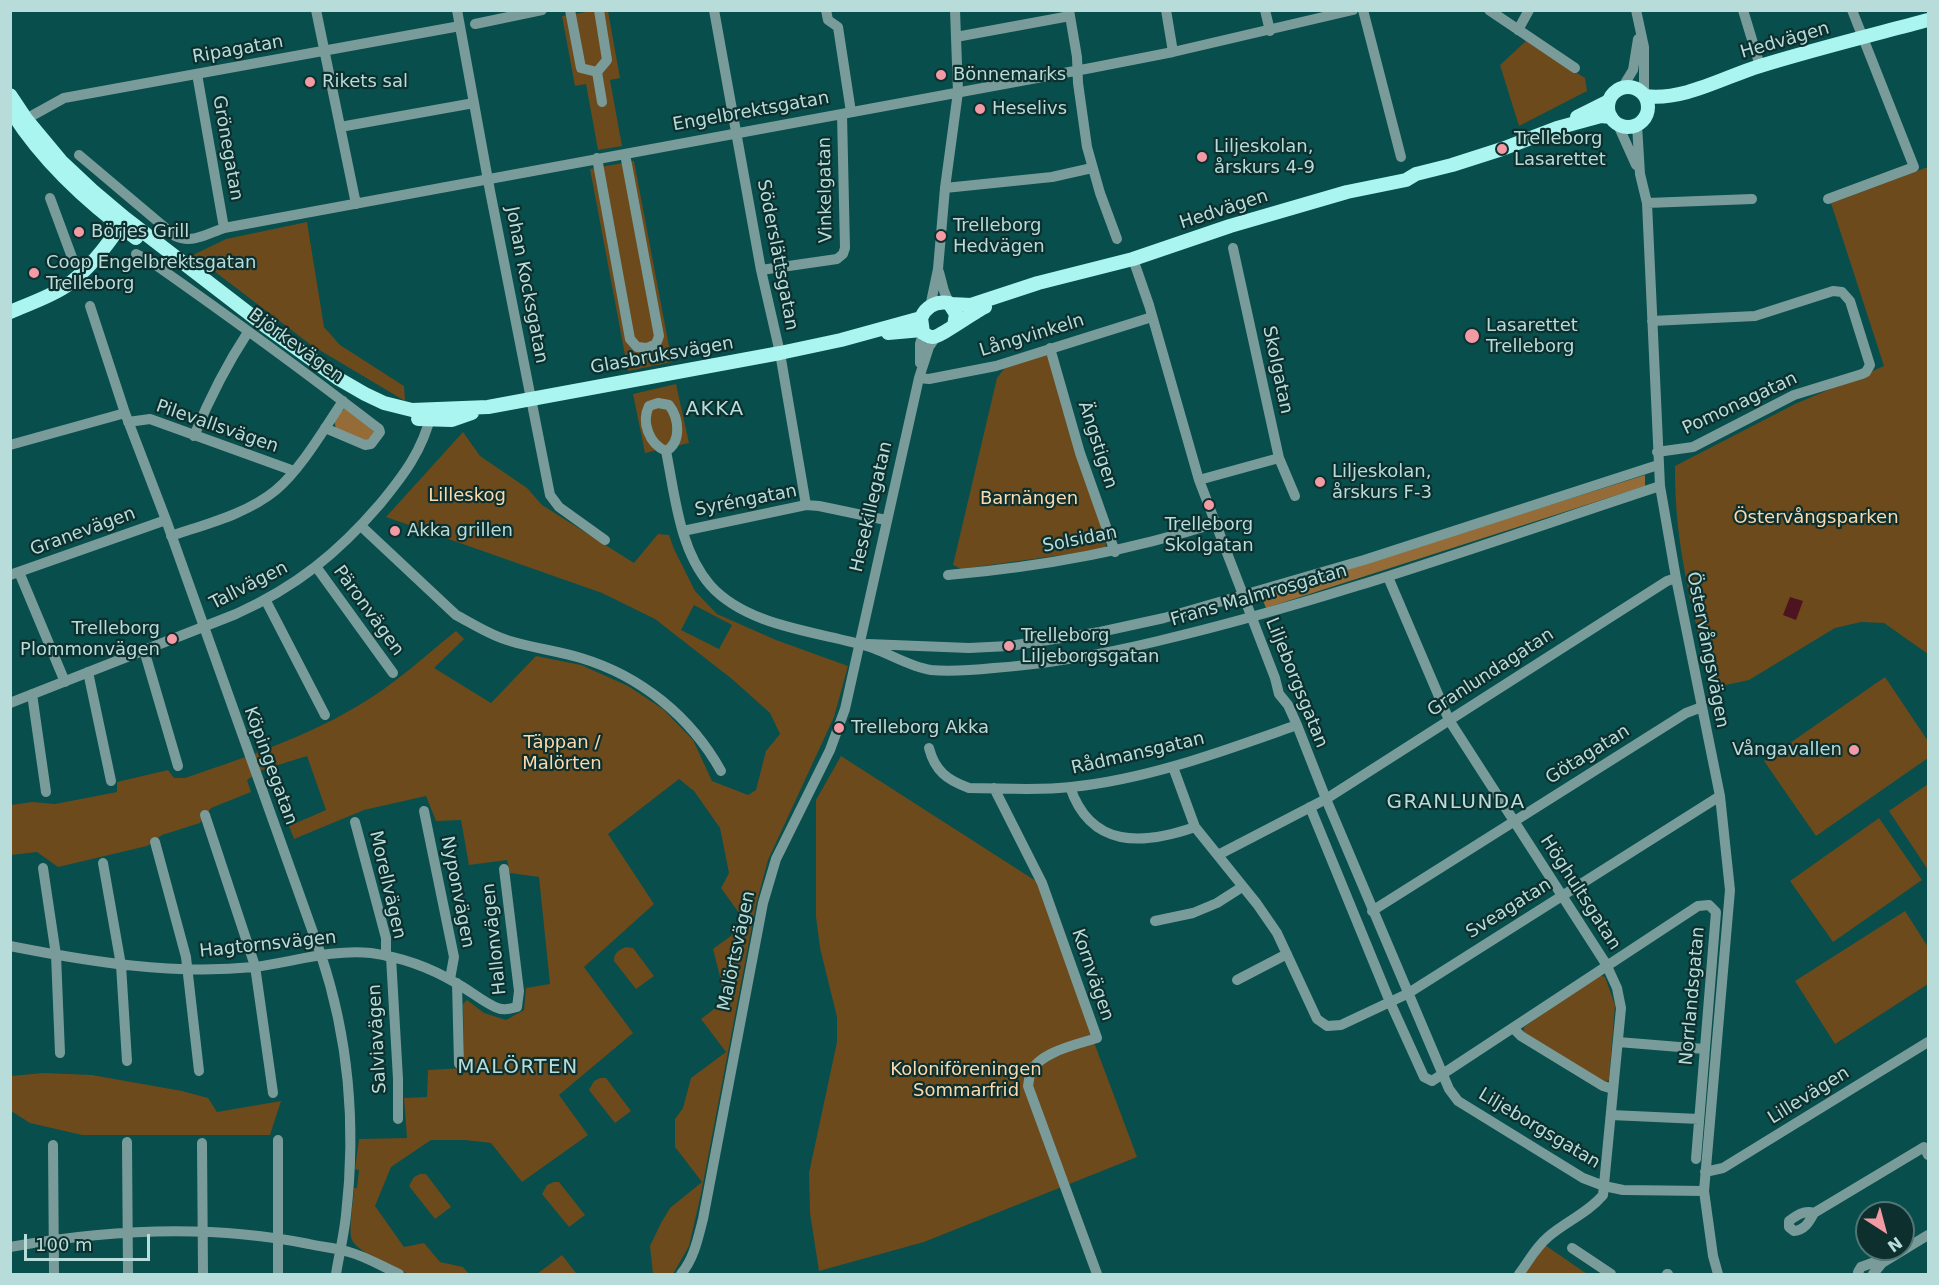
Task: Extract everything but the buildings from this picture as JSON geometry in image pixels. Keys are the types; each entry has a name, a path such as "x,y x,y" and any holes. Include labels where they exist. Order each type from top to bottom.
{"main road":[{"name":"Hedvägen","path":"1557,128 1609,101 1612,95 1622,88 1634,88 1645,95 1664,97 1688,92 1760,66 1929,20"},
{"name":"Hedvägen","path":"1038,283 968,315 954,326 926,325 939,303 971,305 1038,283 1133,259 1230,226 1336,195 1406,180 1416,174 1452,165 1557,128 1601,116 1627,127 1688,92"},
{"name":"Glasbruksvägen","path":"10,95 26,119 61,161 123,222"},
{"path":"1641,121 1648,103 1645,95"},
{"path":"1609,101 1608,112 1614,121"},
{"name":"Glasbruksvägen","path":"10,111 30,142 61,175 260,322 339,379 365,394 384,403 431,415 488,407 926,325"},
{"path":"10,312 64,287 83,272 101,253 123,222"},
{"path":"950,303 956,314 954,326"}],"street":[{"path":"316,10 356,204"},
{"name":"Johan Kocksgatan","path":"457,10 550,495 560,507 605,540"},
{"path":"475,24 542,10"},
{"path":"570,10 581,68 597,72"},
{"path":"599,10 607,60 597,72 602,102"},
{"name":"Söderslättsgatan","path":"714,10 761,270 780,353 806,505"},
{"name":"Vinkelgatan","path":"761,270 837,259 843,254 845,248 846,113 838,27 828,20 826,10"},
{"name":"Hesekillegatan","path":"858,644 919,378 920,344 938,269 945,188 958,92 955,10"},
{"path":"1166,10 1173,52"},
{"path":"1265,10 1270,31"},
{"name":"Engelbrektsgatan","path":"79,155 176,236 184,240 224,228 1173,52 1353,10"},
{"path":"1363,10 1401,157"},
{"path":"1488,10 1575,68"},
{"path":"1518,30 1528,10"},
{"path":"1743,10 1760,66"},
{"path":"1828,199 1914,167 1852,10"},
{"path":"956,37 1070,13 1087,147 1092,168 1117,238"},
{"path":"1622,88 1630,78 1635,64 1637,15"},
{"path":"1637,15 1644,47 1645,95"},
{"name":"Ripagatan","path":"26,119 64,98 460,26"},
{"name":"Grönegatan","path":"197,74 224,228"},
{"path":"340,128 474,103"},
{"name":"Östervångsvägen","path":"1614,121 1640,174 1647,203 1660,486 1720,796 1730,890 1704,1191 1713,1256 1718,1275"},
{"name":"Östervångsvägen","path":"1640,174 1641,121"},
{"path":"597,158 630,339 637,347 647,348 656,344 659,336 626,154"},
{"path":"945,188 1022,181 1092,168"},
{"path":"50,198 73,260 83,272"},
{"path":"1647,203 1752,199"},
{"name":"Skolgatan","path":"1233,248 1279,458 1295,496"},
{"name":"Björkevägen","path":"136,255 150,261 248,332 343,401 380,432 371,444 364,445 325,428"},
{"name":"Liljeborgsgatan","path":"1133,259 1199,480 1279,694 1288,705 1297,725 1372,911 1449,1089 1458,1101 1583,1178 1623,1190 1704,1191"},
{"name":"Hesekillegatan","path":"938,269 950,303"},
{"name":"Pomonagatan","path":"1652,321 1755,315 1833,291 1842,292 1850,301 1869,361 1868,369 1862,374 1794,395 1693,447 1657,452"},
{"name":"Köpingegatan","path":"90,306 127,417 321,955 338,1014 348,1087 350,1171 346,1218 336,1275"},
{"name":"Långvinkeln","path":"919,378 996,366 1152,317"},
{"path":"194,436 225,366 248,332"},
{"name":"Ängstigen","path":"1050,348 1080,453 1114,552"},
{"path":"171,536 234,514 277,489 294,471 343,401"},
{"name":"Tallvägen","path":"10,703 266,601 316,568 361,526 399,480 417,454 431,415"},
{"name":"Pilevallsvägen","path":"10,445 127,417 150,419 294,471"},
{"name":"Frans Malmrosgatan","path":"666,451 683,531 691,557 710,585 732,604 758,617 858,644 930,670 967,670 1045,663 1106,653 1252,618 1388,577 1660,486"},
{"path":"1199,480 1279,458"},
{"name":"Frans Malmrosgatan","path":"858,644 969,648 1035,643 1164,618 1364,560 1658,465"},
{"name":"Syréngatan","path":"683,531 806,505 886,520"},
{"name":"Granevägen","path":"15,573 166,520"},
{"name":"Solsidan","path":"948,575 1040,565 1114,552 1216,523"},
{"path":"361,526 456,615 509,641 582,658 640,684 666,703 687,724 721,771"},
{"name":"Päronvägen","path":"316,568 393,674"},
{"path":"15,573 64,682"},
{"name":"Höghultsgatan","path":"1388,577 1449,720 1606,964 1617,988 1621,1008 1604,1186"},
{"name":"Granlundagatan","path":"1218,855 1326,799 1667,581 1676,578"},
{"path":"266,601 325,715"},
{"name":"Malörtsvägen","path":"681,1275 696,1247 703,1219 763,903 776,859 839,728 858,644"},
{"path":"144,650 178,766"},
{"path":"88,672 111,781"},
{"path":"32,694 46,792"},
{"name":"Götagatan","path":"1372,911 1686,713 1702,707"},
{"name":"Rådmansgatan","path":"929,748 932,761 941,773 969,788 1070,787 1173,767 1235,748 1297,725"},
{"path":"1173,767 1195,827 1257,904 1287,954 1237,980"},
{"path":"1070,787 1076,802 1088,820 1108,834 1129,839 1152,839 1195,827"},
{"name":"Kornvägen","path":"994,788 1042,883 1097,1038 1052,1053 1041,1060 1031,1070 1028,1086 1097,1275"},
{"name":"Sveagatan","path":"1287,954 1317,1019 1328,1026 1341,1025 1407,994 1720,796"},
{"path":"1310,807 1390,1002 1424,1077 1432,1081 1442,1076"},
{"name":"Nyponvägen","path":"424,811 454,957 453,981 459,1064"},
{"path":"205,815 255,966 273,1093"},
{"name":"Morellvägen","path":"355,822 386,938 388,957"},
{"path":"155,842 186,957 199,1071"},
{"path":"103,863 122,965 127,1061"},
{"path":"43,868 56,955 60,1053"},
{"name":"Hallonvägen","path":"504,868 519,991 517,1006"},
{"path":"1155,921 1193,912 1217,903 1242,887"},
{"name":"Norrlandsgatan","path":"1442,1076 1606,964 1698,906 1709,905 1716,912 1696,1159"},
{"name":"Hagtornsvägen","path":"10,946 122,965 188,970 255,966 321,955 370,953 430,969 496,1008 508,1010 517,1006"},
{"name":"Salviavägen","path":"388,957 396,1036 398,1119"},
{"path":"1513,1028 1521,1036 1603,1086 1613,1089"},
{"path":"1618,1042 1704,1049"},
{"name":"Lillevägen","path":"1705,1172 1723,1168 1929,1042"},
{"path":"1611,1115 1699,1119"},
{"path":"278,1140 278,1275"},
{"path":"127,1142 128,1275"},
{"path":"202,1143 203,1275"},
{"path":"53,1145 54,1275"},
{"path":"1814,1213 1927,1149"},
{"path":"1519,1275 1534,1250 1549,1236 1596,1204 1603,1195 1604,1186"},
{"path":"10,1247 54,1239 128,1231 203,1232 278,1238 339,1249 365,1258 399,1275"},
{"path":"1873,1275 1882,1263 1929,1235"},
{"path":"1572,1248 1611,1275"},
{"path":"1859,1275 1861,1267 1872,1263 1882,1263"}],"green space":[{"path":"608,11 620,78 610,80 622,146 598,150 586,84 575,86 562,16"},
{"path":"1526,41 1585,78 1587,91 1519,126 1500,65"},
{"path":"634,161 672,362 628,371 590,169"},
{"name":"Östervångsparken","path":"1928,167 1928,654 1884,623 1861,622 1835,628 1749,680 1712,688 1681,551 1675,466 1795,404 1884,366 1831,203"},
{"path":"307,222 324,327 340,345 404,386 405,401 311,345 193,255 226,239"},
{"name":"Barnängen","path":"1044,354 1048,356 1106,542 1105,549 961,569 953,565 997,378 1007,365"},
{"path":"676,384 689,443 645,453 633,394"},
{"path":"463,432 480,456 527,488 542,505 634,563 658,534 669,535 695,591 717,614 776,640 848,666 834,717 768,860 756,905 701,1194 689,1246 673,1274 653,1274 650,1246 670,1208 702,1182 675,1147 675,1119 683,1108 691,1078 726,1052 701,1019 726,1000 713,949 747,924 721,888 729,873 720,828 694,791 679,779 608,834 654,904 584,967 633,1033 559,1095 588,1135 522,1182 491,1143 465,1140 431,1140 391,1167 375,1206 404,1247 424,1243 440,1262 463,1267 469,1274 406,1273 379,1261 355,1245 351,1236 351,1222 354,1188 357,1188 359,1170 355,1169 359,1139 407,1138 404,1098 427,1097 428,1070 464,1068 463,1004 467,1000 484,1013 506,1020 524,1010 526,988 550,984 539,877 510,873 507,860 469,865 461,820 436,821 426,796 364,810 294,839 289,826 326,810 307,756 262,770 247,780 251,792 211,808 200,823 162,835 147,846 58,867 37,852 11,855 11,805 32,802 55,804 117,792 117,782 168,770 174,778 185,778 261,751 335,719 358,706 400,677 456,631 464,639 434,668 491,703 536,656 581,665 628,686 663,709 693,740 712,781 748,795 756,790 766,751 780,734 770,713 732,679 655,619 602,593 386,517","holes":["694,605 732,625 719,649 681,630"]},
{"name":"Vångavallen","path":"1885,677 1928,741 1928,758 1816,836 1764,761"},
{"name":"Koloniföreningen Sommarfrid","path":"841,756 1039,883 1092,1037 1137,1157 924,1242 819,1271 810,1213 809,1173 837,1042 837,1017 820,948 816,917 816,800"},
{"path":"1928,784 1928,870 1889,811"},
{"path":"1879,818 1922,880 1833,942 1790,881"},
{"path":"1905,911 1928,947 1928,984 1835,1044 1795,981"},
{"path":"626,947 633,948 654,976 636,989 614,961 616,953"},
{"path":"1598,975 1605,977 1615,1005 1609,1080 1605,1082 1523,1033 1524,1027"},
{"path":"43,1073 92,1075 182,1091 208,1098 217,1112 281,1101 270,1135 82,1135 30,1123 11,1111 11,1076"},
{"path":"606,1078 631,1111 615,1123 589,1090 594,1081"},
{"path":"426,1174 451,1207 435,1219 409,1186 414,1177"},
{"path":"559,1182 585,1215 569,1227 542,1194 547,1185"},
{"path":"1545,1245 1587,1274 1525,1274"},
{"path":"562,1255 576,1273 580,1274 537,1274"}],"shaded area":[{"path":"345,408 375,432 367,442 336,429 334,420"},
{"path":"1645,475 1645,486 1266,608 1261,596"},
{"path":"1790,597 1803,601 1796,620 1783,615"}],"place":[{"name":"Bönnemarks","path":"941,75"},
{"name":"Rikets sal","path":"310,82"},
{"name":"Heselivs","path":"980,109"},
{"name":"Trelleborg Lasarettet","path":"1502,149"},
{"name":"Liljeskolan, årskurs 4-9","path":"1202,157"},
{"name":"Börjes Grill","path":"79,232"},
{"name":"Trelleborg Hedvägen","path":"941,236"},
{"name":"Coop Engelbrektsgatan Trelleborg","path":"34,273"},
{"name":"Lasarettet Trelleborg","path":"1472,336"},
{"name":"Liljeskolan, årskurs F-3","path":"1320,482"},
{"name":"Trelleborg Skolgatan","path":"1209,505"},
{"name":"Akka grillen","path":"395,531"},
{"name":"Trelleborg Plommonvägen","path":"172,639"},
{"name":"Trelleborg Liljeborgsgatan","path":"1009,646"},
{"name":"Trelleborg Akka","path":"839,728"},
{"name":"Vångavallen","path":"1854,750"}],"district":[{"name":"AKKA","path":"715,410"},
{"name":"GRANLUNDA","path":"1456,803"},
{"name":"MALÖRTEN","path":"518,1068"}],"park label":[{"name":"Lilleskog","path":"467,496"},
{"name":"Täppan / Malörten","path":"562,753"}]}
